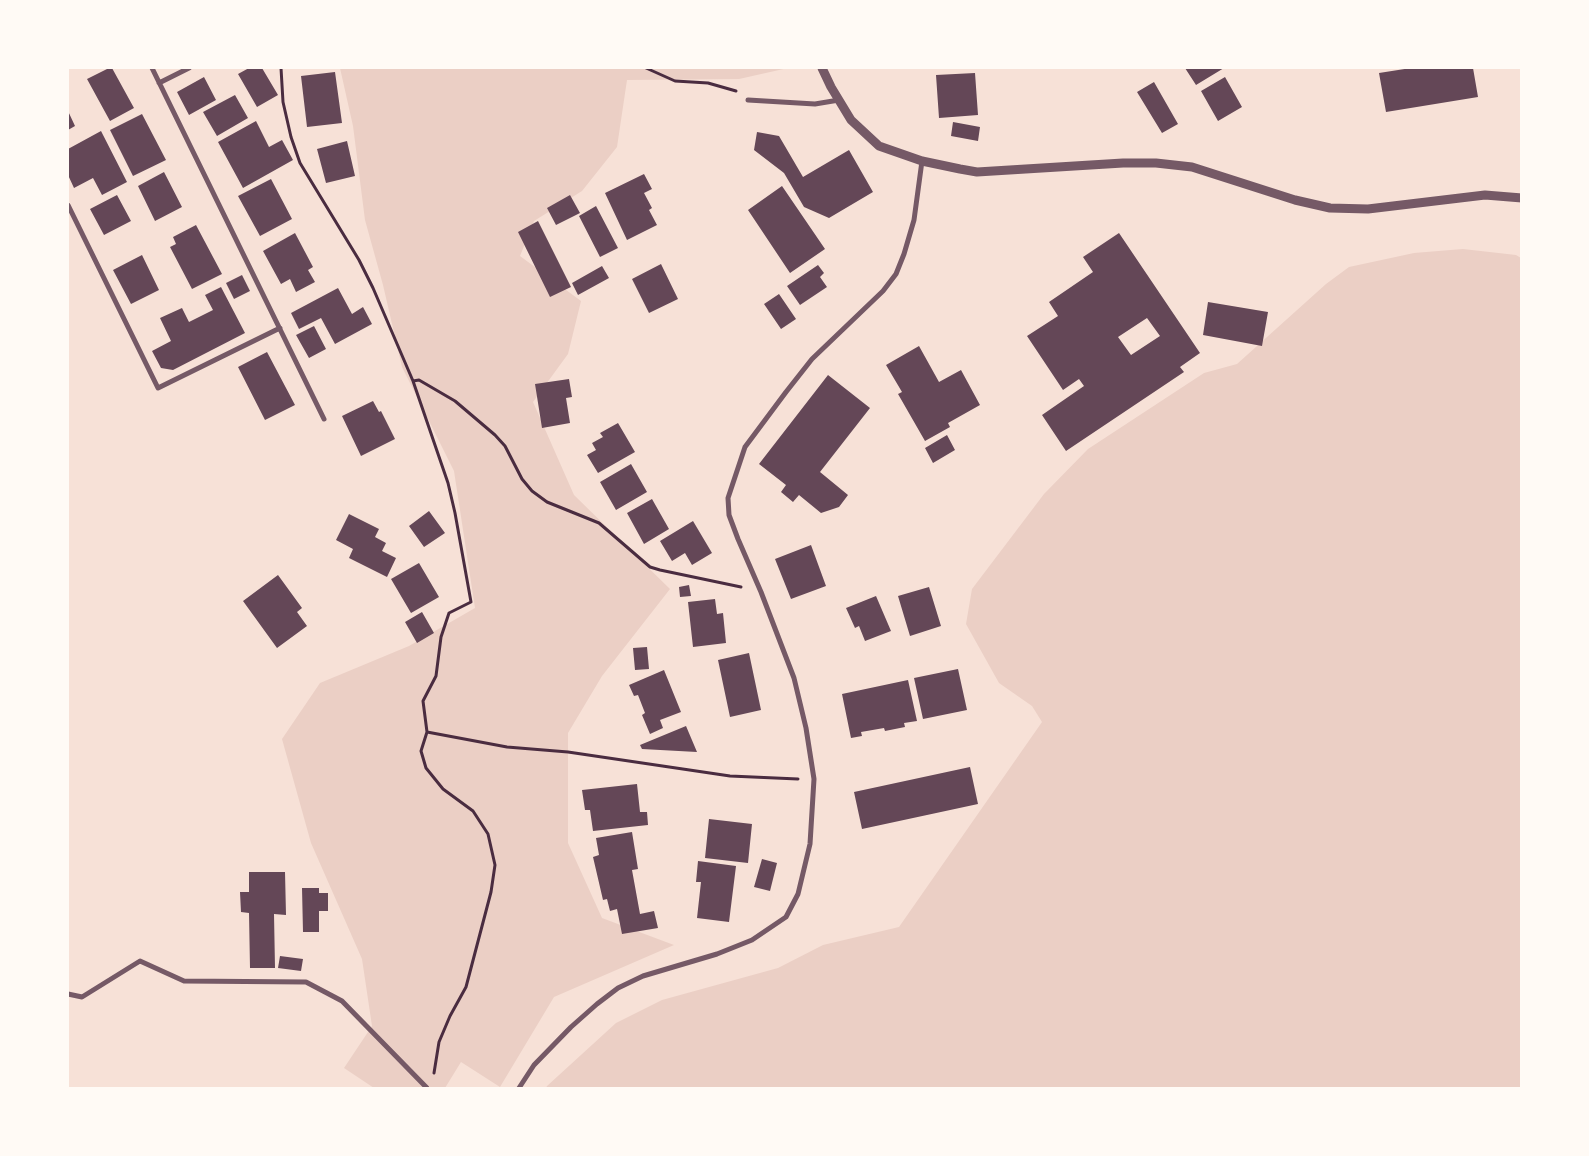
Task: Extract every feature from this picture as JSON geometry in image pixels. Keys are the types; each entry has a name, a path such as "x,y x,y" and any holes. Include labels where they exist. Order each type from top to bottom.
{"street":[{"path":"152,68 324,419"},
{"path":"159,83 189,68"},
{"path":"822,68 851,120 879,146 922,161 977,172 1123,163 1156,163 1192,167 1295,200 1330,208 1368,209 1485,195 1522,198"},
{"path":"748,100 815,104 839,100"},
{"path":"520,1088 534,1064 571,1027 618,988 643,976 717,954 752,940 786,917 798,894 810,844 814,780 806,728 794,678 729,515 728,498 745,446 807,365 883,291 896,274 914,220 922,161"},
{"path":"68,205 158,388 280,328"},
{"path":"68,994 82,997 140,961 184,981 306,982 342,1001 426,1088"}],"path":[{"path":"281,68 283,102 300,163 359,260 413,382 448,483 471,602 449,613 441,638 436,676 423,701 427,732 421,751 426,768 443,789 473,811 488,834 495,865 492,892 466,987 450,1016 439,1042 433,1076 426,1088"},
{"path":"646,68 675,81 708,83 737,91 748,100"},
{"path":"413,382 419,380 455,401 495,435 505,446 522,479 532,491 546,502 599,523 650,567 761,592"},
{"path":"427,732 507,747 568,752 730,776 814,780"}],"shaded area":[{"path":"340,68 788,68 739,79 627,80 617,147 582,191 534,221 520,256 581,301 568,354 533,402 574,495 670,589 602,676 568,733 568,843 602,918 674,945 554,997 500,1087 461,1062 445,1088 374,1088 344,1068 372,1026 362,959 311,843 282,739 320,683 409,646 475,608 454,471 402,367 383,285 365,220 353,126"},
{"path":"1463,249 1516,255 1521,258 1521,1088 546,1088 616,1023 662,1000 778,968 823,945 899,927 1042,722 1032,706 999,683 966,624 972,589 1044,494 1088,449 1204,373 1237,364 1326,284 1349,267 1414,253"}],"building":[{"path":"112,68 134,108 110,121 87,79"},
{"path":"249,68 262,68 278,95 257,107 238,74"},
{"path":"1185,68 1224,68 1196,85"},
{"path":"1411,68 1473,68 1478,97 1386,112 1379,73"},
{"path":"335,72 342,123 307,127 301,76"},
{"path":"975,73 978,115 939,118 936,75"},
{"path":"204,77 216,100 189,115 177,92"},
{"path":"1225,77 1242,107 1218,121 1201,91"},
{"path":"1154,82 1178,124 1162,133 1137,92"},
{"path":"235,95 248,118 217,136 203,112"},
{"path":"68,111 75,126 68,130"},
{"path":"142,114 166,160 133,176 110,130"},
{"path":"256,121 269,147 282,140 293,160 243,188 218,142"},
{"path":"953,122 980,127 978,141 951,136"},
{"path":"101,131 127,182 102,195 93,178 74,188 68,175 68,149"},
{"path":"757,132 779,136 803,177 849,150 873,192 829,218 804,207 784,173 754,150"},
{"path":"347,141 355,176 326,183 317,149"},
{"path":"164,172 182,207 155,221 138,186"},
{"path":"644,174 652,189 644,193 652,208 649,210 657,225 627,240 605,193"},
{"path":"271,179 292,219 260,236 238,196"},
{"path":"782,186 825,249 790,273 748,210"},
{"path":"117,195 131,221 104,235 90,209"},
{"path":"570,195 580,213 556,225 547,208"},
{"path":"596,206 618,248 600,257 579,216"},
{"path":"538,221 571,287 550,297 518,232"},
{"path":"196,225 222,274 192,289 170,247 176,244 173,237"},
{"path":"295,233 313,267 308,270 315,282 296,292 290,279 281,284 263,251"},
{"path":"1119,233 1200,353 1180,367 1184,372 1066,451 1042,415 1084,386 1079,379 1063,390 1027,336 1058,316 1049,302 1093,272 1083,257","holes":["1147,318 1160,336 1131,355 1118,337"]},
{"path":"142,255 159,290 131,304 113,270"},
{"path":"661,264 678,299 649,313 632,279"},
{"path":"818,265 824,273 820,277 827,287 800,305 787,286"},
{"path":"602,266 609,278 578,295 572,283"},
{"path":"242,275 250,291 234,299 226,283"},
{"path":"221,287 245,333 173,370 161,368 152,351 171,341 160,318 182,308 189,322 213,310 205,295"},
{"path":"338,288 352,314 363,307 372,324 335,344 321,318 299,329 291,313"},
{"path":"779,294 796,319 781,329 764,304"},
{"path":"1208,302 1268,312 1262,346 1203,335"},
{"path":"314,326 326,349 309,358 296,335"},
{"path":"919,346 939,382 961,370 980,405 948,423 950,427 925,441 898,394 902,392 886,365"},
{"path":"267,352 295,405 265,420 238,367"},
{"path":"828,375 870,408 820,472 848,495 839,507 821,513 799,495 793,502 781,492 786,485 759,464"},
{"path":"569,379 572,397 566,398 570,423 542,428 535,384"},
{"path":"373,401 379,412 381,411 395,439 361,456 342,416"},
{"path":"618,423 635,452 598,473 587,455 596,450 592,443 603,437 600,433"},
{"path":"947,435 955,450 933,463 925,448"},
{"path":"631,464 647,492 616,510 600,482"},
{"path":"652,499 669,529 644,544 627,513"},
{"path":"429,511 445,533 424,547 409,526"},
{"path":"349,514 379,529 375,537 386,543 382,551 396,558 387,577 349,558 353,549 336,540"},
{"path":"693,521 712,553 692,565 685,553 672,561 660,541"},
{"path":"811,545 826,586 791,599 775,559"},
{"path":"419,563 439,597 411,613 391,579"},
{"path":"278,575 302,608 297,612 307,626 277,648 243,601"},
{"path":"689,585 691,596 680,597 679,587"},
{"path":"929,587 941,626 910,636 898,596"},
{"path":"876,596 891,631 865,641 859,626 855,628 846,608"},
{"path":"715,599 717,614 723,613 726,643 693,647 688,602"},
{"path":"422,612 434,633 417,643 405,622"},
{"path":"647,647 649,669 635,670 633,648"},
{"path":"749,653 761,710 730,717 718,660"},
{"path":"958,669 967,710 923,719 914,678"},
{"path":"664,670 681,712 660,720 663,728 650,734 642,715 645,713 638,695 634,696 629,685"},
{"path":"908,680 917,721 904,723 905,727 885,731 884,728 861,732 862,736 851,738 842,694"},
{"path":"686,726 697,752 642,749 640,745"},
{"path":"970,767 978,804 862,829 854,792"},
{"path":"637,784 640,812 647,812 648,825 593,831 590,810 585,810 582,790"},
{"path":"709,819 752,824 748,863 705,858"},
{"path":"632,832 638,869 632,870 640,914 654,911 658,928 622,934 617,909 610,911 607,899 603,900 593,857 599,855 596,838"},
{"path":"762,859 777,863 770,891 754,887"},
{"path":"698,861 736,866 729,922 697,918 701,882 696,882"},
{"path":"249,872 285,872 286,915 274,914 275,968 250,968 249,913 241,912 240,892 249,892"},
{"path":"302,888 319,888 319,893 328,893 328,911 319,911 319,932 303,932"},
{"path":"280,956 303,959 301,971 278,968"}]}
